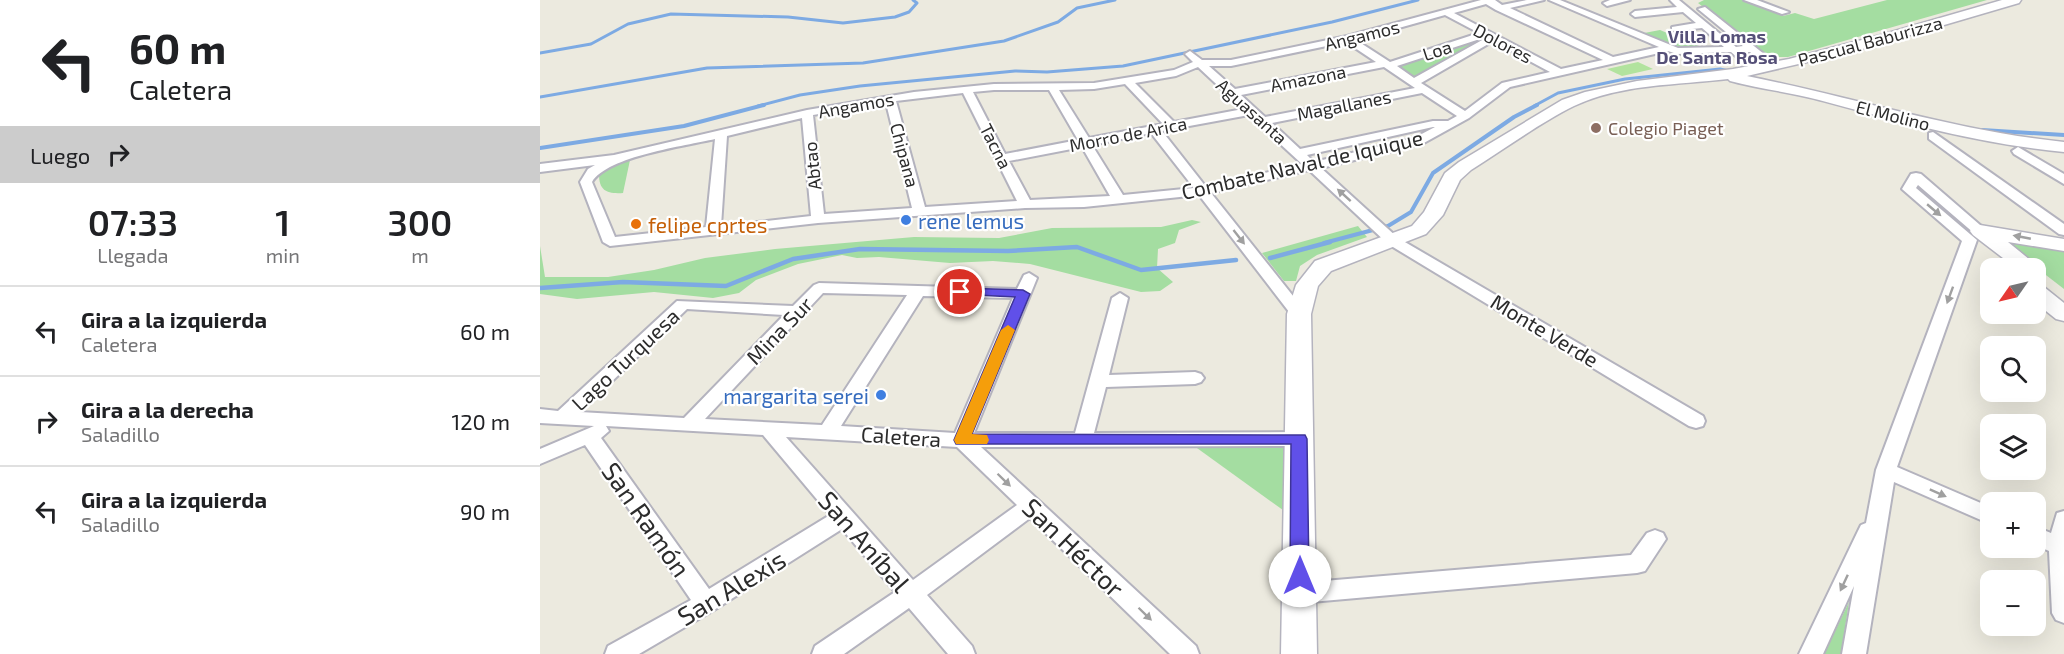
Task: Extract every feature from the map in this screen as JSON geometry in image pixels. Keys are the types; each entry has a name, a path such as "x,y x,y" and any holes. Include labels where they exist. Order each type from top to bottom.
{"main road":[{"name":"Pascual Baburizza","path":"1306,288 1323,266 1384,232 1419,230 1433,215 1452,177 1465,166 1568,103 1610,90 1758,70 1856,47 2015,0"},
{"name":"El Molino","path":"1724,76 1818,96 1910,121 1992,139 2064,147"},
{"path":"1975,235 2064,245"},
{"path":"1975,235 1997,258"},
{"path":"1975,235 2013,258"},
{"path":"2046,282 2064,296"},
{"path":"1299,654 1299,314 1306,288"},
{"path":"2046,300 2064,314"}],"street":[{"path":"1451,15 1540,0"},
{"path":"1553,0 1667,48 1682,51 1752,49"},
{"path":"1607,3 1626,0"},
{"path":"1674,0 1758,70"},
{"path":"1691,0 1774,66"},
{"path":"1748,0 1785,12"},
{"path":"1489,1 1611,60"},
{"name":"Angamos","path":"1176,73 1200,63 1231,63 1347,39 1451,15 1489,1"},
{"path":"1635,14 1685,9"},
{"name":"Dolores","path":"1451,15 1558,72"},
{"path":"1694,17 1712,16"},
{"path":"1675,28 1704,25"},
{"path":"1413,83 1490,36"},
{"name":"Loa","path":"1386,65 1490,36"},
{"path":"1347,39 1465,116"},
{"name":"Combate Naval de Iquique","path":"576,164 588,177 586,182 610,242 818,219 1025,204 1119,200 1204,191 1418,141 1465,116 1506,85 1667,48"},
{"name":"Aguasanta","path":"1190,54 1384,232"},
{"name":"Angamos","path":"540,168 614,159 807,113 890,99 966,89 1053,88 1128,81 1176,73 1211,73 1231,63"},
{"name":"Amazona","path":"1233,93 1386,65"},
{"path":"1128,81 1171,126"},
{"path":"1053,88 1119,200"},
{"name":"Tacna","path":"966,89 1025,204"},
{"name":"Magallanes","path":"1264,122 1424,89"},
{"name":"Chipana","path":"890,99 920,212"},
{"name":"Morro de Arica","path":"1003,158 1252,111"},
{"name":"Abtao","path":"807,113 818,219"},
{"name":"Combate Naval de Iquique","path":"1298,153 1433,124 1452,123"},
{"path":"1154,129 1299,314"},
{"path":"713,232 721,133"},
{"path":"1933,136 2064,231"},
{"path":"2018,151 2064,180"},
{"path":"588,177 614,159"},
{"path":"1916,177 1975,235 1909,189 1916,177"},
{"name":"Monte Verde","path":"1384,232 1696,421"},
{"path":"1854,654 1886,470 1975,235"},
{"path":"1276,285 1306,288"},
{"path":"828,431 918,291 1026,286 962,440"},
{"name":"Mina Sur","path":"689,424 819,288 918,291"},
{"path":"1083,439 1120,298"},
{"name":"Lago Turquesa","path":"563,417 682,304 797,311"},
{"path":"1098,381 1195,378"},
{"name":"Caletera","path":"540,416 962,440 1299,439"},
{"path":"540,457 619,422"},
{"name":"San Aníbal","path":"767,428 963,654"},
{"name":"San Ramón","path":"589,435 706,603"},
{"name":"San Héctor","path":"962,440 1187,654"},
{"path":"1886,470 1980,512"},
{"path":"824,654 1032,506"},
{"path":"1811,654 1878,511"},
{"name":"San Alexis","path":"617,654 706,603 843,518"},
{"path":"2064,519 2062,548 2064,613"},
{"path":"1300,593 1637,564 1655,539"},
{"path":"2046,541 2062,548"}],"green space":[{"path":"1704,0 1742,0 1783,16 1795,13 1814,19 1887,0 1987,0 1788,57 1768,57 1698,3"},
{"path":"1660,30 1703,48 1673,48 1639,34"},
{"path":"1484,37 1487,39 1415,77 1398,66"},
{"path":"1638,62 1653,69 1622,76 1607,69"},
{"path":"630,160 623,193 612,193 602,188 599,174 614,163"},
{"path":"1192,220 1201,222 1179,230 1175,243 1158,249 1157,268 1173,282 1160,291 1141,292 1030,264 993,261 950,263 879,257 857,258 842,255 798,264 756,280 739,293 713,298 654,292 577,299 540,294 540,246 545,277 608,277 654,270 705,258 775,249 914,237 999,238 1052,228 1161,227"},
{"path":"1358,226 1367,237 1317,255 1300,266 1296,281 1284,281 1262,253"},
{"path":"1994,235 2064,250 2064,289 2046,275 2046,258 2024,258"},
{"path":"1190,443 1296,445 1294,518"},
{"path":"1849,602 1841,654 1824,654"}],"waterway":[{"path":"540,53 591,44 628,24 671,14 788,17 843,23 895,17 909,12 917,3 913,0"},
{"path":"540,97 707,68 863,63 1004,41 1058,22 1077,8 1115,0"},
{"path":"758,106 800,95 860,86 1015,71 1047,72 1123,66 1332,22 1418,0"},
{"path":"1534,106 1558,93 1625,79 1720,69 1729,71"},
{"path":"540,148 684,126 764,105"},
{"path":"1324,243 1388,226 1411,212 1433,173 1514,117 1537,105"},
{"path":"1982,130 2064,135"},
{"path":"1270,258 1330,242"},
{"path":"540,288 623,282 726,286 793,259 860,249 1008,251 1077,247 1141,270 1236,260"}],"slow traffic":[{"path":"981,440 962,440 1008,330"}],"place":[{"name":"Colegio Piaget","path":"1596,128"},
{"name":"rene lemus","path":"906,220"},
{"name":"felipe cprtes","path":"636,224"},
{"name":"margarita serei","path":"881,395"}],"district":[{"name":"Villa Lomas De Santa Rosa","path":"1717,46"}],"route":[{"path":"960,292 1023,294 962,440 1299,439 1300,576"}]}
